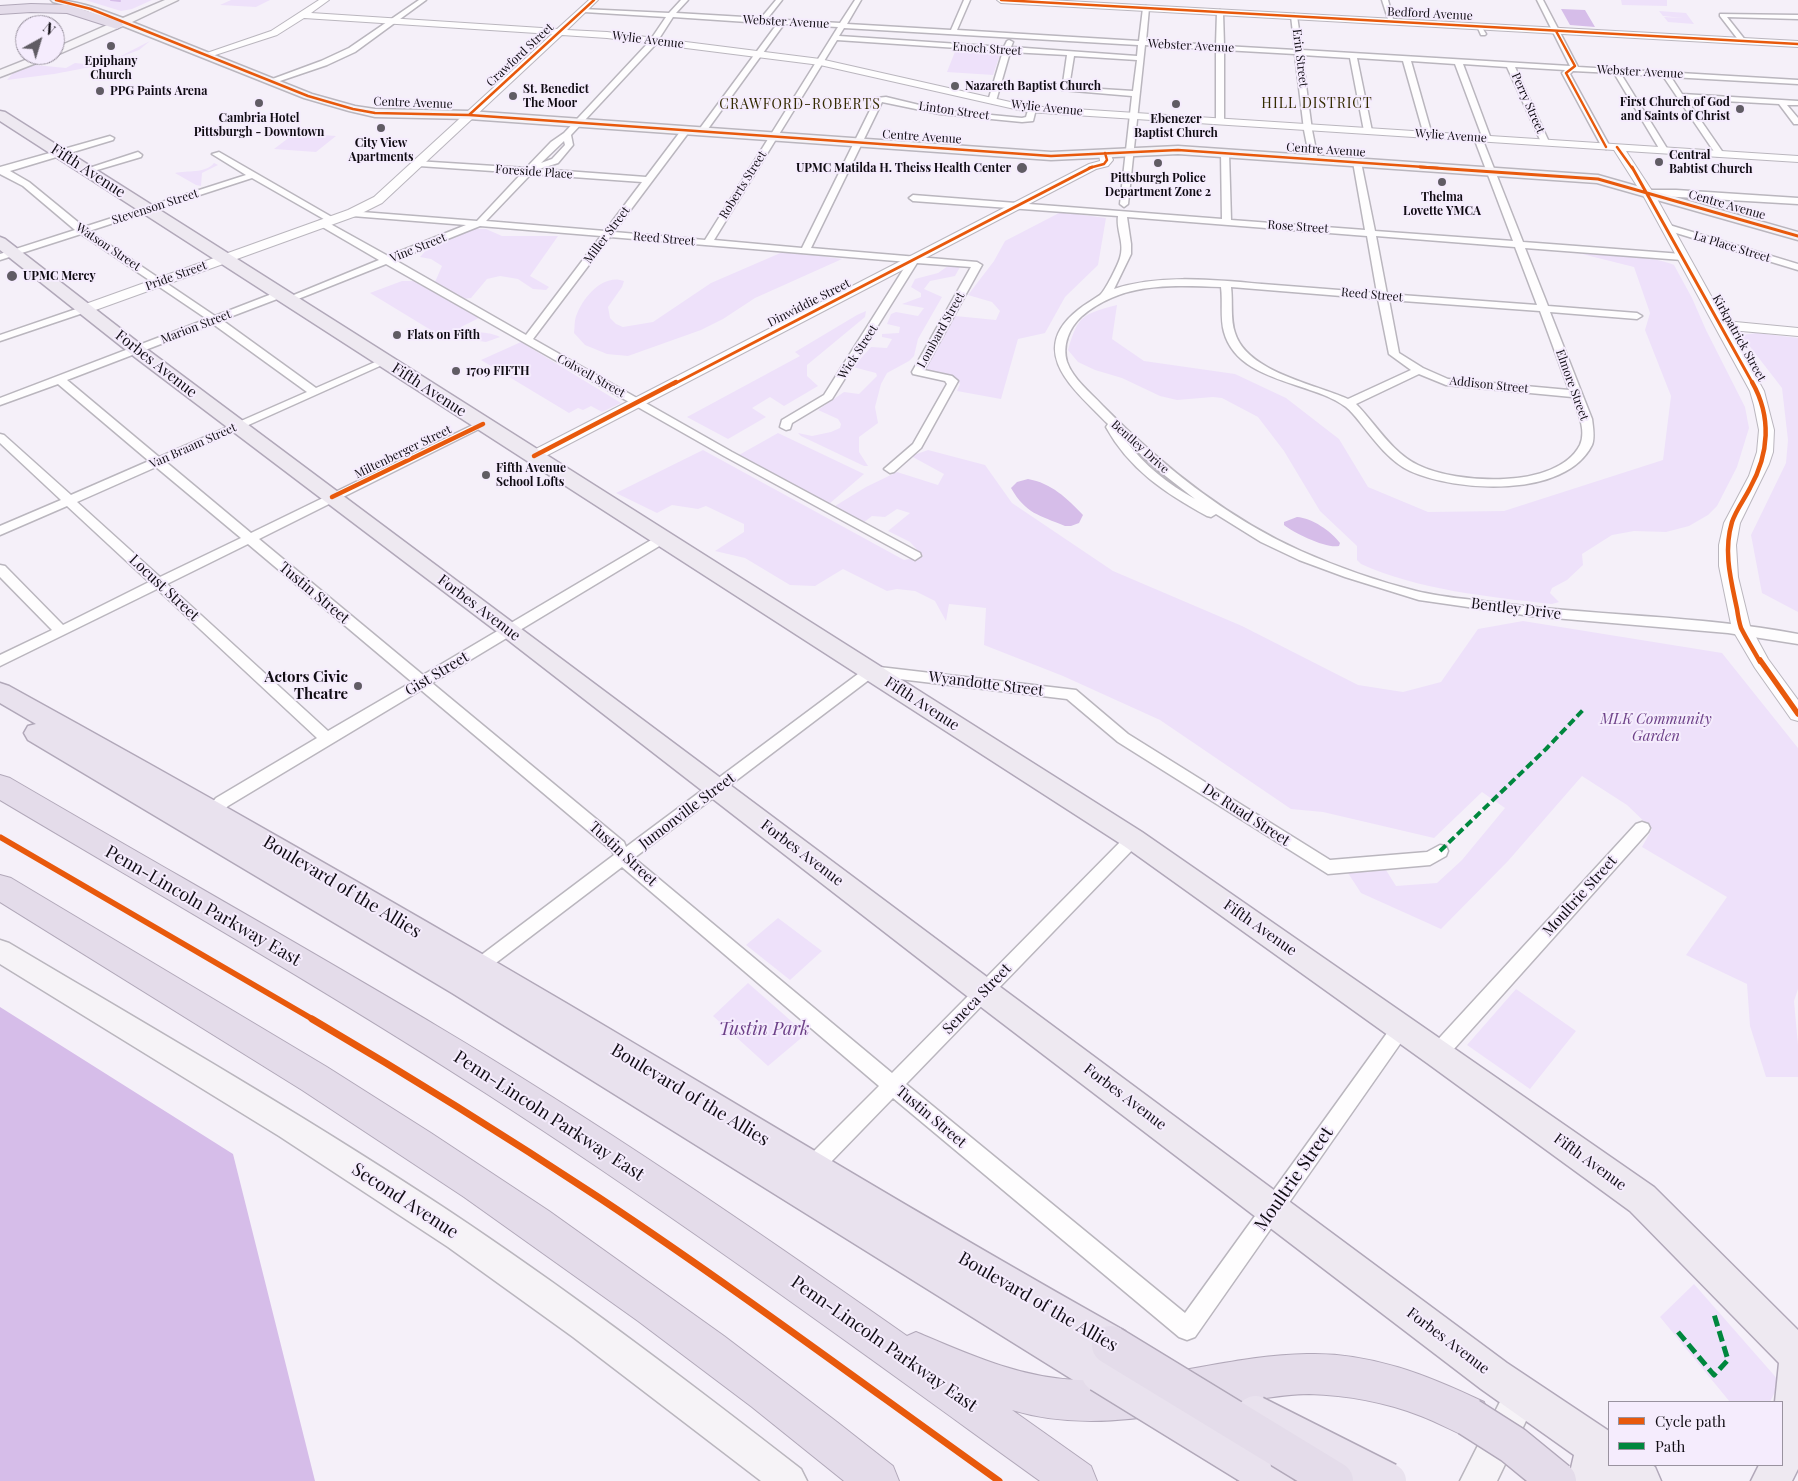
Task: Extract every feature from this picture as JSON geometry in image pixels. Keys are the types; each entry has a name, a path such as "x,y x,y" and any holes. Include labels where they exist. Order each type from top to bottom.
{"highway":[{"path":"1,2 19,0"},
{"path":"1,2 35,0"},
{"path":"0,10 31,8 68,9 120,20"},
{"name":"Boulevard of the Allies","path":"0,692 213,811 478,967 973,1266 1106,1360 1265,1477"},
{"name":"Boulevard of the Allies","path":"0,712 1106,1360 1333,1452 1388,1481"},
{"name":"Penn-Lincoln Parkway East","path":"0,786 426,1037 501,1084 669,1195 860,1327 1076,1481"},
{"path":"0,887 341,1096 495,1196 665,1318 878,1481"},
{"path":"860,1327 1004,1388 1076,1401 1126,1399 1284,1376 1328,1375 1353,1377 1398,1386 1430,1397 1469,1417 1513,1445 1557,1481"},
{"path":"1106,1360 1334,1481"}],"main road":[{"name":"Centre Avenue","path":"56,0 82,6 211,54 275,79 317,99 353,109 389,114 436,114 579,122 1051,156 1098,158 1129,152 1178,150 1601,180 1798,236"},
{"name":"Centre Avenue","path":"77,0 144,30 211,54"},
{"path":"65,47 158,0"},
{"path":"65,41 172,0"},
{"path":"0,68 15,62"},
{"path":"0,74 23,65"},
{"name":"Fifth Avenue","path":"0,115 1133,839 1642,1199 1798,1356"},
{"name":"Forbes Avenue","path":"0,242 7,255 85,309 984,992 1521,1396 1603,1462"},
{"name":"Second Avenue","path":"0,951 281,1120 451,1231 640,1367 789,1481"},
{"path":"1783,1458 1793,1437 1798,1420 1796,1414 1795,1371 1798,1356"},
{"path":"1478,1481 1521,1396"},
{"name":"Forbes Avenue","path":"1611,1466 1641,1481"}],"street":[{"path":"211,54 274,33 325,0"},
{"path":"275,79 337,58 352,50 423,0"},
{"name":"Crawford Street","path":"352,212 378,200 594,0"},
{"path":"530,171 542,165 552,163 579,122 654,40 671,15 686,0"},
{"path":"763,20 779,0"},
{"name":"Roberts Street","path":"708,242 858,0"},
{"path":"953,32 967,0"},
{"name":"Bedford Avenue","path":"1001,0 1119,3 1146,8 1392,22 1481,30 1556,31 1798,44"},
{"path":"1385,0 1392,22"},
{"name":"Kirkpatrick Street","path":"1540,0 1575,66 1566,73 1611,147 1622,151 1647,193 1757,391 1766,414 1767,443 1765,458 1733,521 1728,543 1730,585 1742,630 1798,714"},
{"path":"1124,204 1146,8"},
{"name":"Webster Avenue","path":"584,10 1798,82"},
{"path":"1220,12 1220,121"},
{"name":"Wylie Avenue","path":"301,15 654,40 820,62 1032,109 1798,159"},
{"path":"1742,41 1722,15 1798,18"},
{"name":"Erin Street","path":"1294,16 1314,160"},
{"path":"702,131 782,22"},
{"path":"992,101 1011,35"},
{"name":"Enoch Street","path":"834,38 1140,58"},
{"path":"1070,54 1065,88 1136,94"},
{"path":"1353,55 1368,131"},
{"path":"1406,58 1428,135"},
{"name":"Elmore Street","path":"1226,284 1228,331 1237,348 1250,360 1277,375 1348,403 1403,461 1414,468 1436,476 1481,484 1531,478 1553,472 1574,460 1586,445 1586,419 1491,172 1458,61"},
{"name":"Perry Street","path":"1510,64 1545,142"},
{"path":"1616,71 1664,150"},
{"path":"1665,74 1720,154"},
{"path":"1681,96 1798,103"},
{"name":"Linton Street","path":"858,142 881,99 940,112 1027,120 1030,118 1032,109"},
{"path":"1781,102 1797,122"},
{"name":"Miller Street","path":"527,340 686,130"},
{"path":"0,170 110,138"},
{"name":"Vine Street","path":"285,297 386,261 480,224 556,142 569,139"},
{"path":"805,250 858,142"},
{"name":"Colwell Street","path":"216,154 253,175 386,261 728,454 915,556"},
{"path":"1225,154 1227,222"},
{"path":"87,170 138,155"},
{"name":"Dinwiddie Street","path":"534,456 1019,206 1098,158"},
{"path":"538,161 552,163"},
{"name":"Foreside Place","path":"419,162 649,180"},
{"name":"Addison Street","path":"1356,162 1394,354 1418,370 1446,382 1576,394"},
{"name":"Watson Street","path":"0,170 7,172 35,192 62,216 160,282 258,354 315,392"},
{"name":"Stevenson Street","path":"7,255 253,175"},
{"path":"1647,193 1676,193 1798,201"},
{"name":"Rose Street","path":"913,198 1682,257"},
{"name":"Reed Street","path":"352,212 977,265"},
{"name":"Pride Street","path":"0,338 352,212"},
{"path":"1107,294 1110,283 1126,255 1127,246 1120,224 1123,215"},
{"name":"La Place Street","path":"1666,227 1798,266"},
{"name":"Wick Street","path":"786,427 786,422 828,397 915,259"},
{"name":"Lombard Street","path":"890,469 917,446 952,384 953,381 948,378 917,372 977,265"},
{"name":"Reed Street","path":"1107,294 1146,285 1173,282 1226,284 1637,316"},
{"name":"Bentley Drive","path":"1107,294 1083,310 1069,324 1061,339 1060,352 1065,369 1107,416 1122,445 1151,475 1191,503 1293,553 1344,573 1423,597 1508,609 1742,630 1798,639"},
{"name":"Marion Street","path":"0,402 214,320 285,297"},
{"path":"1720,325 1798,332"},
{"name":"Van Braam Street","path":"0,531 386,361"},
{"path":"1348,403 1418,370"},
{"name":"Tustin Street","path":"59,379 618,847 624,859 892,1085 1187,1329"},
{"name":"Miltenberger Street","path":"0,661 483,424"},
{"name":"Locust Street","path":"0,437 327,739"},
{"name":"Gist Street","path":"213,811 222,802 662,539"},
{"path":"0,569 60,630"},
{"name":"Wyandotte Street","path":"871,671 966,680 1072,694"},
{"name":"Jumonville Street","path":"478,967 624,859 871,671"},
{"name":"De Ruad Street","path":"1072,694 1123,738 1197,783 1328,868 1430,858 1440,850"},
{"name":"Moultrie Street","path":"1438,1053 1642,828"},
{"name":"Seneca Street","path":"821,1158 1133,839"},
{"name":"Moultrie Street","path":"1187,1329 1401,1028"}],"green space":[{"path":"85,0 152,0 132,9 121,11"},
{"path":"231,0 270,0 256,7 220,5"},
{"path":"1621,0 1667,0 1667,6 1622,5"},
{"path":"1659,11 1686,13 1694,24 1668,22 1664,17 1683,18 1663,16"},
{"path":"150,41 139,50 115,59 117,62 54,74 7,80 13,73 35,65 66,68 75,63 85,64 102,55 119,57"},
{"path":"956,49 1001,52 993,75 947,72"},
{"path":"295,133 336,136 316,152 274,149"},
{"path":"214,163 218,165 202,173 201,186 175,173 206,169"},
{"path":"1061,212 1106,218 1098,265 1065,297 1045,333 1018,339 1001,399 957,391 960,384 952,376 925,370 955,316 996,320 1000,311 992,302 968,295 994,261 1005,241"},
{"path":"474,229 486,229 502,236 558,236 530,276 549,287 546,290 533,289 518,279 500,276 487,279 471,298 463,299 435,282 442,266 431,259 420,257 429,247"},
{"path":"785,251 842,259 755,298 723,319 701,330 628,356 607,354 585,345 574,333 576,316 580,307 595,288 609,280 624,281 608,307 610,318 616,324 623,327 653,322 711,283"},
{"path":"1570,251 1638,257 1674,265 1745,407 1749,428 1737,467 1717,506 1708,515 1689,526 1666,532 1634,531 1612,535 1582,554 1583,565 1567,580 1552,588 1550,593 1559,602 1552,604 1479,595 1430,586 1383,573 1361,564 1357,560 1357,546 1320,511 1284,451 1258,417 1222,398 1177,400 1160,396 1122,378 1095,370 1078,362 1068,350 1075,329 1084,318 1096,311 1117,305 1112,339 1144,361 1235,374 1286,398 1339,439 1368,487 1428,512 1504,511 1663,460 1671,396 1645,330 1650,313 1634,267"},
{"path":"948,266 960,267 955,276 930,281 924,289 942,297 918,339 914,356 909,361 887,373 881,384 875,407 878,423 859,437 859,452 868,466 864,466 801,436 798,433 812,436 840,428 841,424 838,419 818,410 844,392 859,394 877,376 876,373 853,367 871,347 887,348 892,339 882,337 882,334 899,333 900,327 887,324 891,314 896,312 918,316 924,308 902,304 921,297 921,293 911,287 915,279 938,273"},
{"path":"402,281 414,281 479,318 461,327 470,331 500,337 486,342 439,335 370,293"},
{"path":"866,311 865,317 807,365 807,376 818,386 784,406 770,397 752,408 766,417 728,439 687,417 800,356 795,352"},
{"path":"1757,333 1798,338 1798,612 1762,593 1751,535 1786,463 1788,440 1782,388 1741,335"},
{"path":"521,342 621,403 602,412 591,406 583,410 578,408 569,413 481,360"},
{"path":"778,433 864,474 829,504 739,455"},
{"name":"MLK Community Garden","path":"703,450 904,560 923,556 910,542 888,531 910,513 897,509 885,517 872,516 863,523 835,506 866,487 897,472 938,485 944,474 911,456 928,450 985,465 1012,503 1113,571 1242,626 1358,685 1403,692 1441,682 1478,629 1523,621 1722,653 1798,748 1798,989 1794,1001 1798,1045 1798,1077 1766,1077 1750,1026 1747,984 1686,955 1727,897 1642,847 1652,829 1627,805 1582,776 1508,861 1441,929 1361,893 1348,873 1386,870 1396,886 1437,883 1462,860 1505,808 1482,792 1434,838 1323,812 1291,809 1160,720 1063,676 984,645 986,608 949,604 946,621 935,601 915,591 897,589 887,591 843,569 815,586 790,585 745,558 715,551 744,532 744,524 706,506 698,509 672,505 657,513 616,493"},
{"path":"778,918 822,951 790,980 746,945"},
{"name":"Tustin Park","path":"748,983 806,1034 768,1066 713,1016"},
{"path":"1516,989 1576,1031 1530,1089 1467,1045"},
{"path":"1694,1284 1780,1382 1770,1401 1729,1401 1660,1317"}],"shaded area":[{"path":"1561,9 1585,10 1595,27 1570,25"},
{"path":"1028,479 1044,484 1065,497 1083,515 1079,523 1065,526 1028,509 1011,488 1017,482"},
{"path":"1297,517 1309,520 1326,530 1336,538 1340,543 1339,546 1319,543 1284,525 1284,522"},
{"path":"0,1007 233,1154 315,1481 0,1481"}],"waterway":[{"path":"111,0 120,1"}],"marked path":[{"path":"1440,851 1546,749 1583,710"},
{"path":"1678,1332 1714,1375 1728,1360 1713,1311"}],"cycle path":[{"path":"56,0 91,9 308,96 353,109 375,113 469,115 1051,156 1178,150 1598,179 1798,236"},
{"path":"469,115 594,0"},
{"path":"1001,0 1798,44"},
{"path":"1556,31 1575,66 1566,73 1606,147"},
{"path":"1617,147 1650,197 1757,391 1762,405 1766,430 1765,452 1757,476 1732,523 1729,534 1728,566 1742,629 1761,663 1798,714"},
{"path":"534,456 1093,166 1104,164 1107,160 1105,153"},
{"path":"332,497 483,424"},
{"path":"0,837 302,1013 526,1150 700,1267 999,1481"}],"place":[{"name":"Epiphany Church","path":"111,46"},
{"name":"Nazareth Baptist Church","path":"955,86"},
{"name":"PPG Paints Arena","path":"100,91"},
{"name":"St. Benedict The Moor","path":"513,96"},
{"name":"Cambria Hotel Pittsburgh - Downtown","path":"259,103"},
{"name":"Ebenezer Baptist Church","path":"1176,104"},
{"name":"First Church of God and Saints of Christ","path":"1740,109"},
{"name":"City View Apartments","path":"381,128"},
{"name":"Central Babtist Church","path":"1659,162"},
{"name":"Pittsburgh Police Department Zone 2","path":"1158,163"},
{"name":"UPMC Matilda H. Theiss Health Center","path":"1022,168"},
{"name":"Thelma Lovette YMCA","path":"1442,182"},
{"name":"UPMC Mercy","path":"12,276"},
{"name":"Flats on Fifth","path":"397,335"},
{"name":"1709 FIFTH","path":"456,371"},
{"name":"Fifth Avenue School Lofts","path":"486,475"},
{"name":"Actors Civic Theatre","path":"358,686"}],"district":[{"name":"HILL DISTRICT","path":"1317,104"},
{"name":"CRAWFORD-ROBERTS","path":"800,105"}]}
